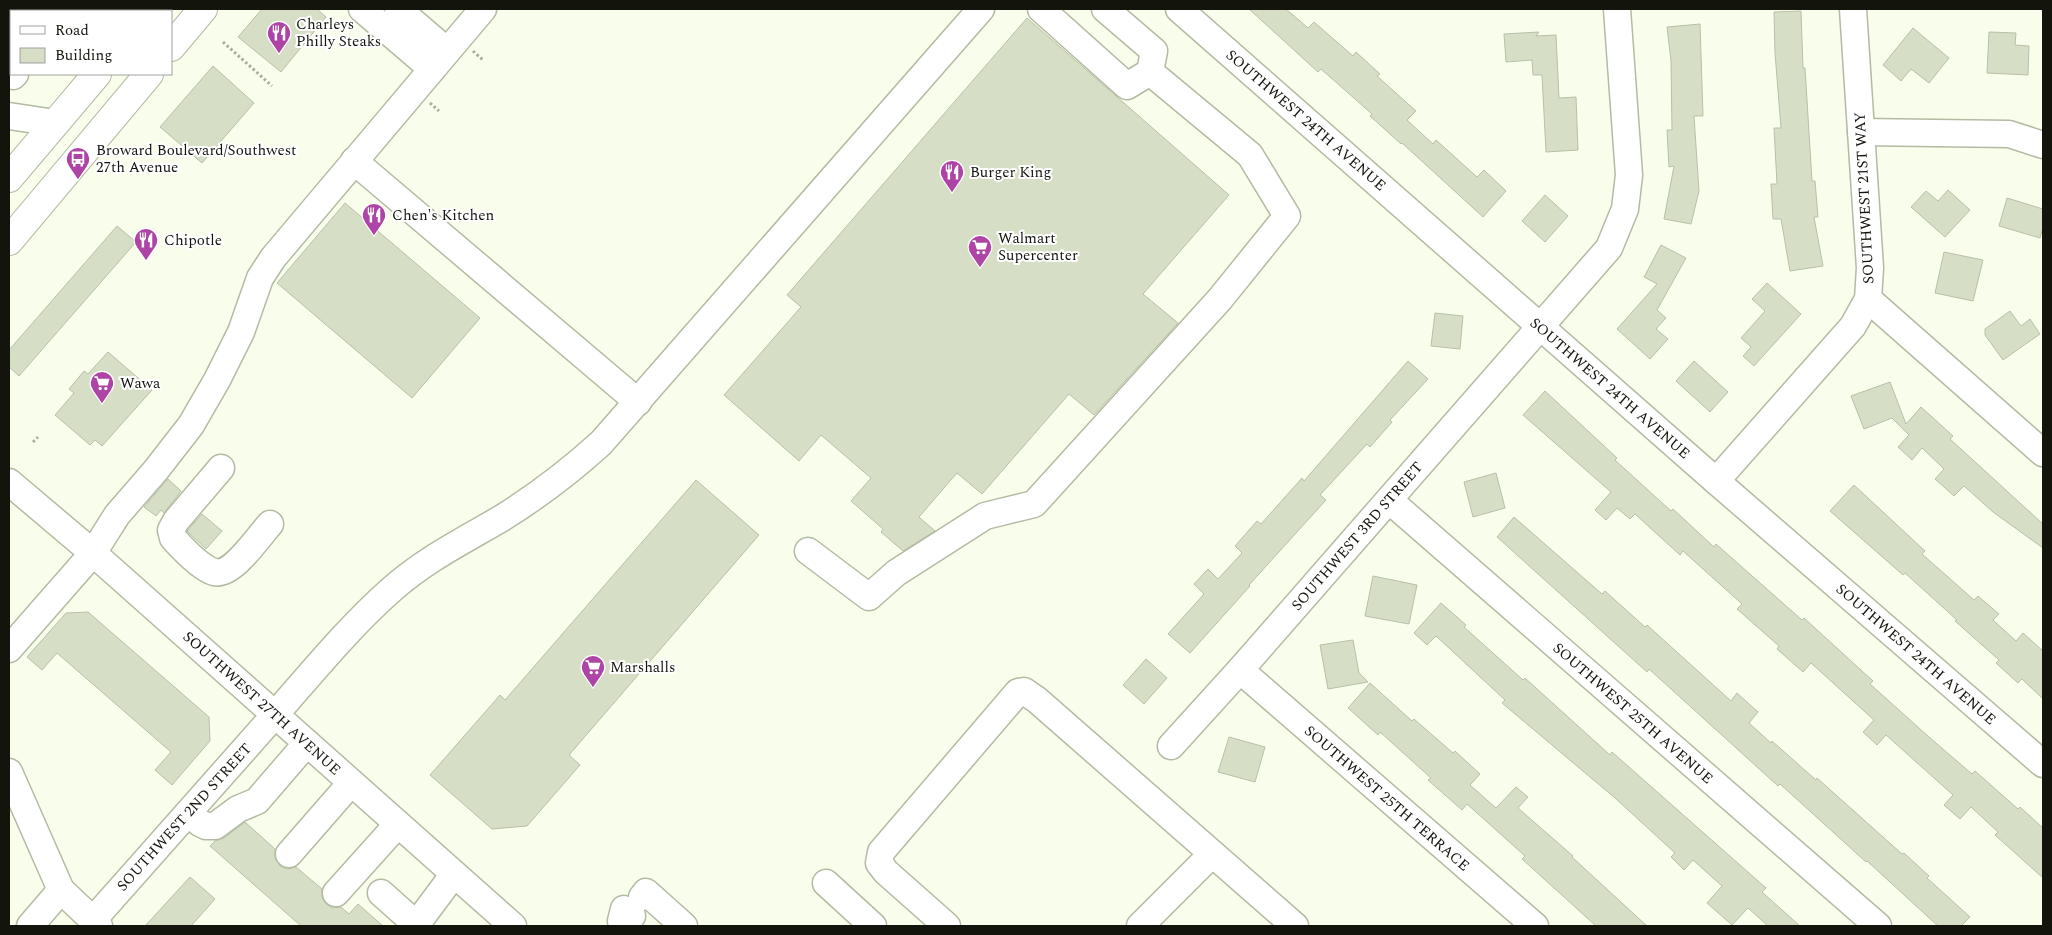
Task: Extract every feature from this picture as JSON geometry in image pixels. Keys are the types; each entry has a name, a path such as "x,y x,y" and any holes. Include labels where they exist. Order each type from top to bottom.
{"main road":[{"path":"172,46 203,9"},
{"path":"9,178 96,75"},
{"path":"9,241 148,75"}],"street":[{"path":"362,9 439,60"},
{"path":"398,9 439,60"},
{"path":"9,648 93,553 117,515 156,470 191,424 217,380 241,332 264,271 483,9"},
{"name":"SOUTHWEST 2ND STREET","path":"96,923 188,813 346,635 391,590 444,551 500,518 573,469 601,443 980,9"},
{"path":"1042,9 1128,86 1150,72 1154,51 1105,9"},
{"name":"SOUTHWEST 24TH AVENUE","path":"1179,9 1716,481 2043,764"},
{"name":"SOUTHWEST 3RD STREET","path":"1171,746 1240,670 1609,248 1625,209 1629,175 1616,9"},
{"name":"SOUTHWEST 21ST WAY","path":"1716,481 1853,326 1868,300 1870,268 1853,9"},
{"path":"808,551 868,597 896,573 986,516 1034,504 1220,299 1287,216 1250,155 1150,72"},
{"path":"9,116 55,123"},
{"path":"1861,132 2008,134 2043,145"},
{"path":"354,161 622,391 638,402"},
{"path":"1868,300 2043,453"},
{"path":"221,468 176,521 172,530 172,538 206,568 216,572 225,571 233,566 270,524"},
{"name":"SOUTHWEST 27TH AVENUE","path":"9,482 93,553 513,926"},
{"name":"SOUTHWEST 25TH AVENUE","path":"1388,500 1878,926"},
{"name":"SOUTHWEST 25TH TERRACE","path":"1240,670 1535,926"},
{"path":"947,926 886,872 879,863 881,852 1018,692 1024,691 1296,926"},
{"path":"188,813 206,826 215,826 238,809 257,801 307,743"},
{"path":"9,772 61,890 96,923"},
{"path":"289,854 351,783"},
{"path":"336,893 398,824"},
{"path":"1140,926 1212,854"},
{"path":"381,893 417,925 454,874"},
{"path":"826,883 873,926"},
{"path":"30,926 61,890"},
{"path":"629,911 646,892 684,926"}],"path":[{"path":"223,42 272,86"},
{"path":"33,442 38,437"}],"building":[{"path":"262,9 317,9 326,17 281,72 238,37"},
{"path":"1249,9 1286,9 1308,28 1314,22 1353,56 1356,52 1380,74 1377,76 1416,111 1407,120 1433,144 1436,140 1477,177 1484,170 1506,191 1483,217 1370,116 1372,114 1321,69 1318,72"},
{"path":"1801,11 1803,68 1805,68 1812,181 1815,181 1818,217 1814,217 1823,266 1790,271 1781,219 1773,219 1771,184 1777,184 1774,128 1781,128 1774,12"},
{"path":"1027,18 1229,195 1143,294 1178,323 1094,415 1069,394 982,494 957,473 919,517 935,531 903,551 881,532 883,529 851,501 871,478 821,435 799,461 724,395 801,307 787,295"},
{"path":"1700,24 1703,116 1694,116 1699,191 1691,224 1664,219 1674,166 1669,167 1667,130 1672,130 1671,61 1667,27"},
{"path":"1913,28 1949,58 1929,83 1911,69 1901,81 1883,65"},
{"path":"1539,32 1536,36 1556,35 1559,98 1576,97 1578,150 1546,152 1542,75 1533,75 1532,60 1506,62 1504,34"},
{"path":"1989,32 2016,33 2015,45 2029,46 2028,75 1987,73"},
{"path":"213,66 254,103 202,163 160,127"},
{"path":"1948,190 1970,210 1945,237 1911,207 1926,191 1938,201"},
{"path":"1545,195 1568,216 1545,242 1522,221"},
{"path":"2007,198 2043,209 2043,227 2040,238 1999,226"},
{"path":"345,203 480,318 412,398 277,283"},
{"path":"117,226 136,242 19,376 9,367 9,350"},
{"path":"1661,245 1686,258 1657,310 1666,318 1656,329 1668,339 1650,359 1617,329 1657,284 1644,277"},
{"path":"1944,252 1983,260 1973,301 1935,293"},
{"path":"1767,283 1801,314 1754,366 1743,356 1751,347 1741,338 1765,311 1752,299"},
{"path":"2010,311 2021,326 2030,319 2040,334 2003,360 1985,335 1985,329"},
{"path":"1435,313 1463,316 1460,349 1431,346"},
{"name":"Wawa","path":"108,352 152,390 102,446 95,440 90,445 55,415 74,393 69,389 84,371 88,374"},
{"path":"1408,361 1428,379 1390,420 1392,422 1370,447 1367,444 1320,495 1326,500 1190,653 1168,634 1204,594 1194,584 1208,569 1218,579 1242,553 1235,546 1257,521 1261,524 1302,478 1304,481"},
{"path":"1694,361 1728,392 1710,412 1676,381"},
{"path":"1890,382 1906,424 1921,407 1953,436 1950,439 2043,524 2043,548 1993,512 1964,486 1954,496 1935,479 1944,469 1922,448 1912,460 1898,447 1909,435 1892,418 1864,429 1851,396"},
{"path":"1545,391 1617,458 1615,460 1671,511 1673,509 1714,547 1716,544 1802,620 1804,618 1873,681 1870,684 1972,774 1975,771 2043,828 2043,878 1995,835 1998,832 1971,807 1960,819 1944,805 1953,795 1886,735 1877,745 1863,732 1874,720 1811,663 1803,672 1777,649 1779,646 1737,609 1742,604 1683,551 1680,555 1635,514 1630,519 1617,508 1606,520 1595,510 1611,492 1523,415"},
{"path":"1496,473 1505,508 1473,517 1464,482"},
{"path":"168,479 181,491 164,513 161,510 156,516 144,507"},
{"path":"696,480 759,535 569,755 580,765 527,826 492,829 430,775 500,695 505,700"},
{"path":"1854,485 1925,551 1922,554 1974,600 1978,596 1999,614 1993,620 2016,641 2023,633 2043,651 2043,699 2022,679 2018,683 1996,663 1999,660 1955,621 1957,620 1905,573 1903,575 1830,511"},
{"path":"202,514 222,531 206,549 187,531"},
{"path":"1514,517 1602,594 1605,591 1645,627 1647,625 1731,701 1737,693 1758,712 1749,723 1816,780 1817,778 1902,854 1904,853 1929,876 1927,878 1970,917 1961,926 1938,926 1780,784 1778,786 1649,669 1647,672 1497,537"},
{"path":"1373,576 1417,585 1409,624 1365,616"},
{"path":"1441,603 1466,625 1464,627 1523,680 1525,678 1610,755 1612,752 1766,888 1762,892 1800,926 1768,926 1748,908 1732,925 1707,903 1722,886 1693,860 1684,870 1671,857 1675,853 1615,798 1502,703 1505,700 1436,636 1427,645 1414,633"},
{"path":"88,612 209,717 210,741 172,785 155,770 171,752 57,653 42,670 27,657 66,613"},
{"path":"1353,640 1359,673 1368,682 1328,689 1320,645"},
{"path":"1146,659 1167,678 1144,704 1123,685"},
{"path":"1370,683 1412,721 1414,719 1453,753 1455,751 1480,774 1470,785 1496,808 1516,787 1528,797 1518,808 1573,856 1647,926 1596,926 1522,859 1525,856 1467,804 1462,810 1428,780 1431,778 1380,732 1378,735 1348,708"},
{"path":"1229,737 1265,747 1255,782 1218,772"},
{"path":"245,822 275,849 275,858 280,866 287,869 296,867 322,889 322,897 326,904 333,908 341,907 349,914 358,904 383,926 301,926 210,846"},
{"path":"190,877 215,899 191,926 145,926"}],"place":[{"name":"Charleys Philly Steaks","path":"279,54"},
{"name":"Broward Boulevard/Southwest 27th Avenue","path":"78,180"},
{"name":"Burger King","path":"952,193"},
{"name":"Chen's Kitchen","path":"374,236"},
{"name":"Chipotle","path":"146,261"},
{"name":"Walmart Supercenter","path":"980,268"},
{"name":"Wawa","path":"102,404"},
{"name":"Marshalls","path":"593,688"}]}
